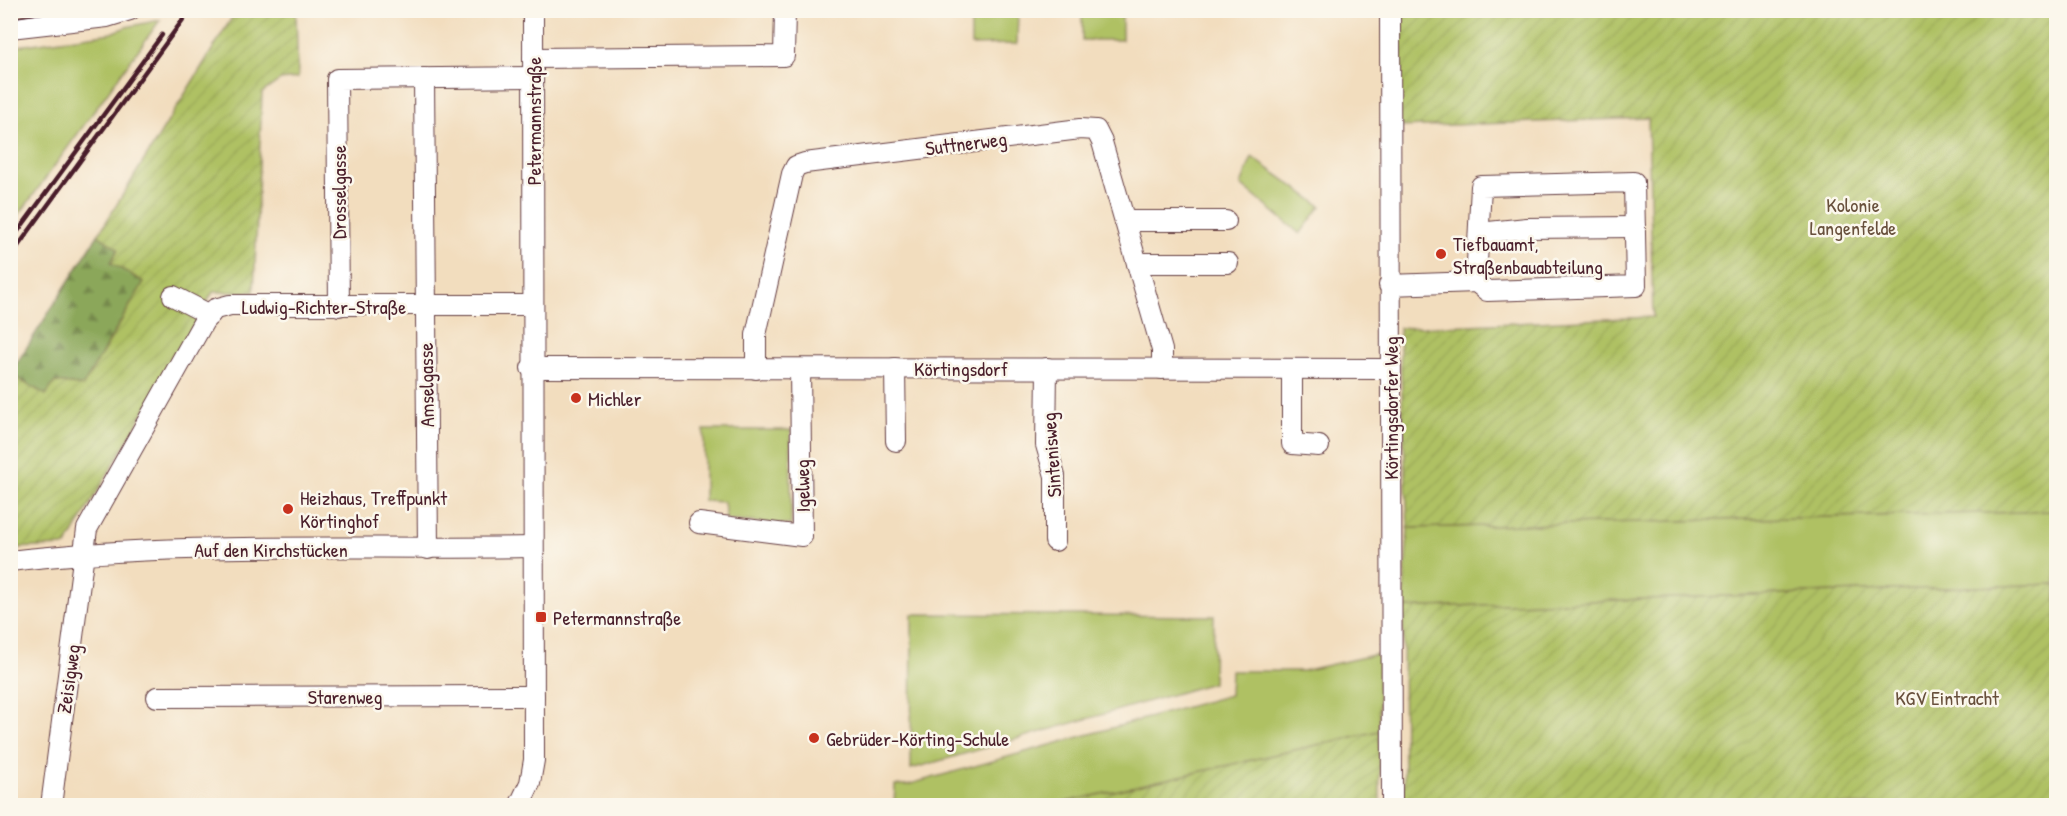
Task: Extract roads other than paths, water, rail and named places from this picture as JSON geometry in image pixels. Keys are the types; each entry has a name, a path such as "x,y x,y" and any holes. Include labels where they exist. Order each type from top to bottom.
{"street":[{"path":"10,28 107,17 130,10"},
{"name":"Petermannstraße","path":"519,806 530,783 534,760 531,368 533,10"},
{"path":"424,78 533,68 784,56 784,10"},
{"name":"Körtingsdorfer Weg","path":"1390,10 1392,806"},
{"name":"Drosselgasse","path":"339,306 337,79 424,78"},
{"name":"Amselgasse","path":"424,78 428,549"},
{"name":"Suttnerweg","path":"756,369 756,335 792,174 796,166 805,163 1080,129 1096,130 1102,142 1162,350 1162,369"},
{"path":"1389,285 1476,282 1487,291 1636,286 1634,182 1481,186 1476,282"},
{"path":"1125,220 1226,221"},
{"path":"1479,233 1527,228 1635,227"},
{"path":"1137,263 1228,263"},
{"path":"84,553 87,529 204,321 210,315 173,296"},
{"name":"Ludwig-Richter-Straße","path":"210,315 216,309 230,305 531,305"},
{"name":"Körtingsdorf","path":"531,368 1390,369"},
{"path":"895,368 896,441"},
{"name":"Sintenisweg","path":"1047,368 1046,446 1055,476 1055,541"},
{"name":"Igelweg","path":"699,523 802,536 800,369"},
{"path":"1292,369 1292,444 1319,446"},
{"name":"Auf den Kirchstücken","path":"10,561 84,553 161,549 532,547"},
{"name":"Zeisigweg","path":"51,806 84,553"},
{"name":"Starenweg","path":"157,697 534,696"}],"tram line":[{"path":"10,18 65,10"}],"railway":[{"path":"10,257 190,10"},
{"path":"10,242 162,35"}],"place":[{"name":"Tiefbauamt, Straßenbauabteilung","path":"1441,254"},
{"name":"Michler","path":"576,398"},
{"name":"Heizhaus, Treffpunkt Körtinghof","path":"288,509"},
{"name":"Petermannstraße","path":"541,617"},
{"name":"Gebrüder-Körting-Schule","path":"814,738"}],"park label":[{"name":"Kolonie Langenfelde","path":"1853,216"},
{"name":"KGV Eintracht","path":"1947,697"}]}
